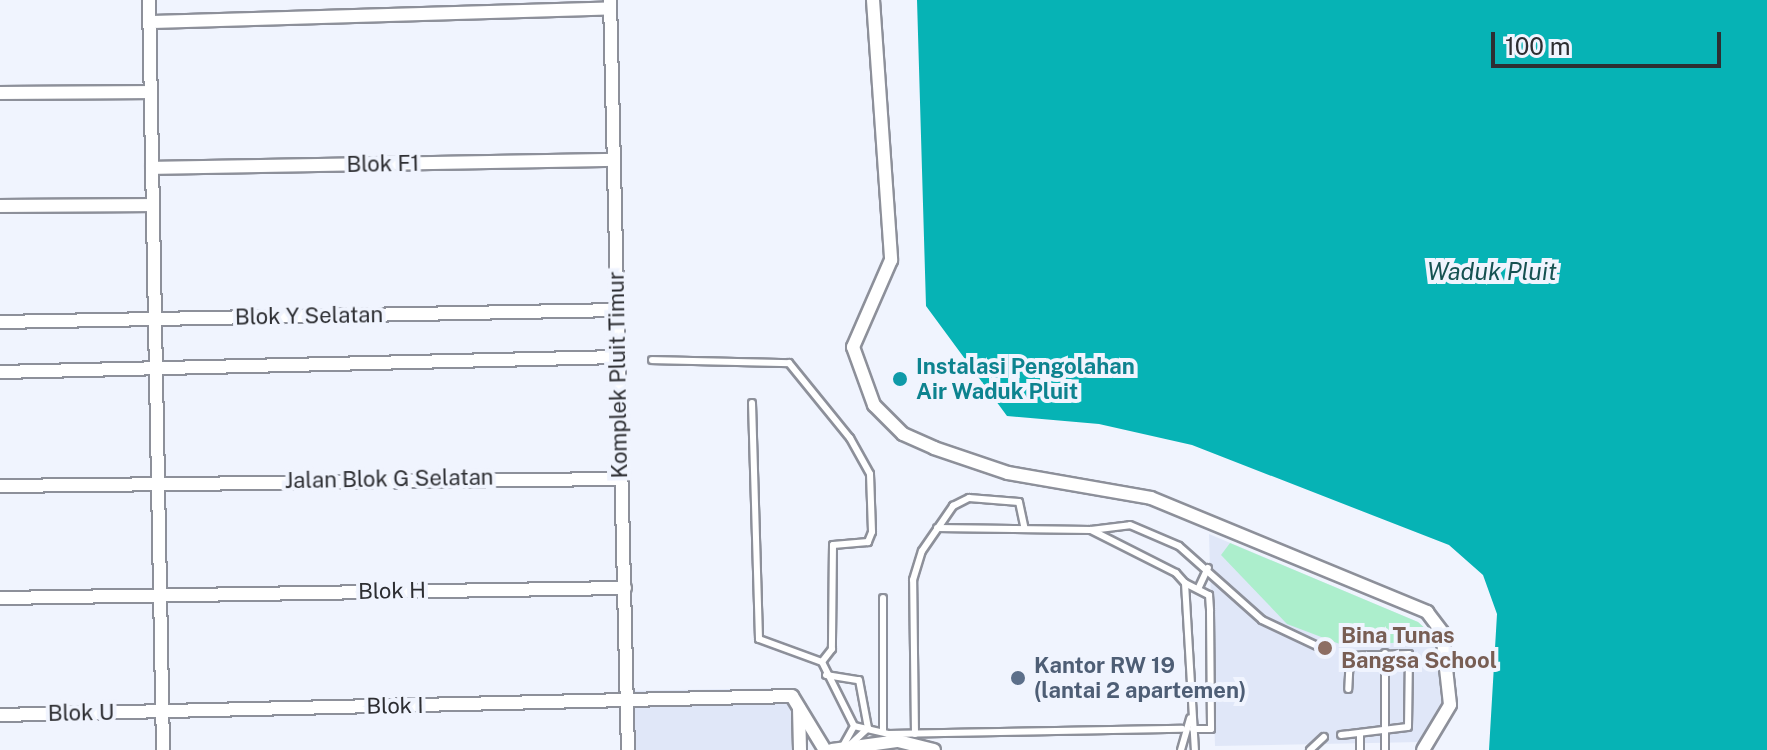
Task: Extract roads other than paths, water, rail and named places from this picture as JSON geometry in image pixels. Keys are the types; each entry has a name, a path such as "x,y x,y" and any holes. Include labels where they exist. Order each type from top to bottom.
{"street":[{"path":"149,0 163,750"},
{"path":"873,0 891,260 853,347 874,405 903,434 934,448 1008,473 1151,498 1427,612 1442,632 1450,705 1423,750"},
{"path":"150,22 479,6 610,4"},
{"name":"Komplek Pluit Timur","path":"610,4 628,750"},
{"path":"0,93 151,92"},
{"name":"Blok F1","path":"152,168 613,160"},
{"path":"0,206 152,205"},
{"name":"Blok Y Selatan","path":"0,322 618,310"},
{"path":"0,372 618,357"},
{"name":"Jalan Blok G Selatan","path":"0,486 620,479"},
{"name":"Blok H","path":"0,598 625,588"},
{"name":"Blok I","path":"162,711 627,703 792,696 799,705"},
{"path":"799,705 800,750"},
{"path":"799,705 825,750"},
{"name":"Blok U","path":"0,715 162,711"},
{"path":"842,746 898,741 934,750"}],"lane":[{"path":"652,360 789,363 850,438 870,474 872,532 868,542 833,545 832,649 822,662"},
{"path":"752,403 759,639 822,662"},
{"path":"915,734 913,580 937,528 957,502 976,497 1019,502 1024,526"},
{"path":"937,528 1024,526 1091,530 1130,525 1179,546 1208,568 1262,620 1317,646"},
{"path":"1091,530 1209,595"},
{"path":"1199,587 1208,568"},
{"path":"1185,583 1190,718 1195,750"},
{"path":"1209,595 1228,588"},
{"path":"1193,729 1211,729 1209,595"},
{"path":"883,598 883,730"},
{"path":"1385,653 1385,750"},
{"path":"1341,735 1387,733 1408,727 1409,654 1350,656 1348,689"},
{"path":"822,662 854,726"},
{"path":"826,675 859,680 868,728"},
{"path":"1181,750 1182,729 1190,718"},
{"path":"854,726 915,734 1182,729"},
{"path":"842,746 854,726"},
{"path":"842,746 868,728"},
{"path":"1360,734 1360,750"},
{"path":"1310,750 1324,737"}],"water":[{"name":"Waduk Pluit","path":"917,0 1767,0 1767,750 1489,750 1497,614 1483,575 1449,545 1192,445 1099,424 1007,416 926,306"}],"place":[{"name":"Instalasi Pengolahan Air Waduk Pluit","path":"900,379"},
{"name":"Bina Tunas Bangsa School","path":"1325,648"},
{"name":"Kantor RW 19 (lantai 2 apartemen)","path":"1018,678"}]}
